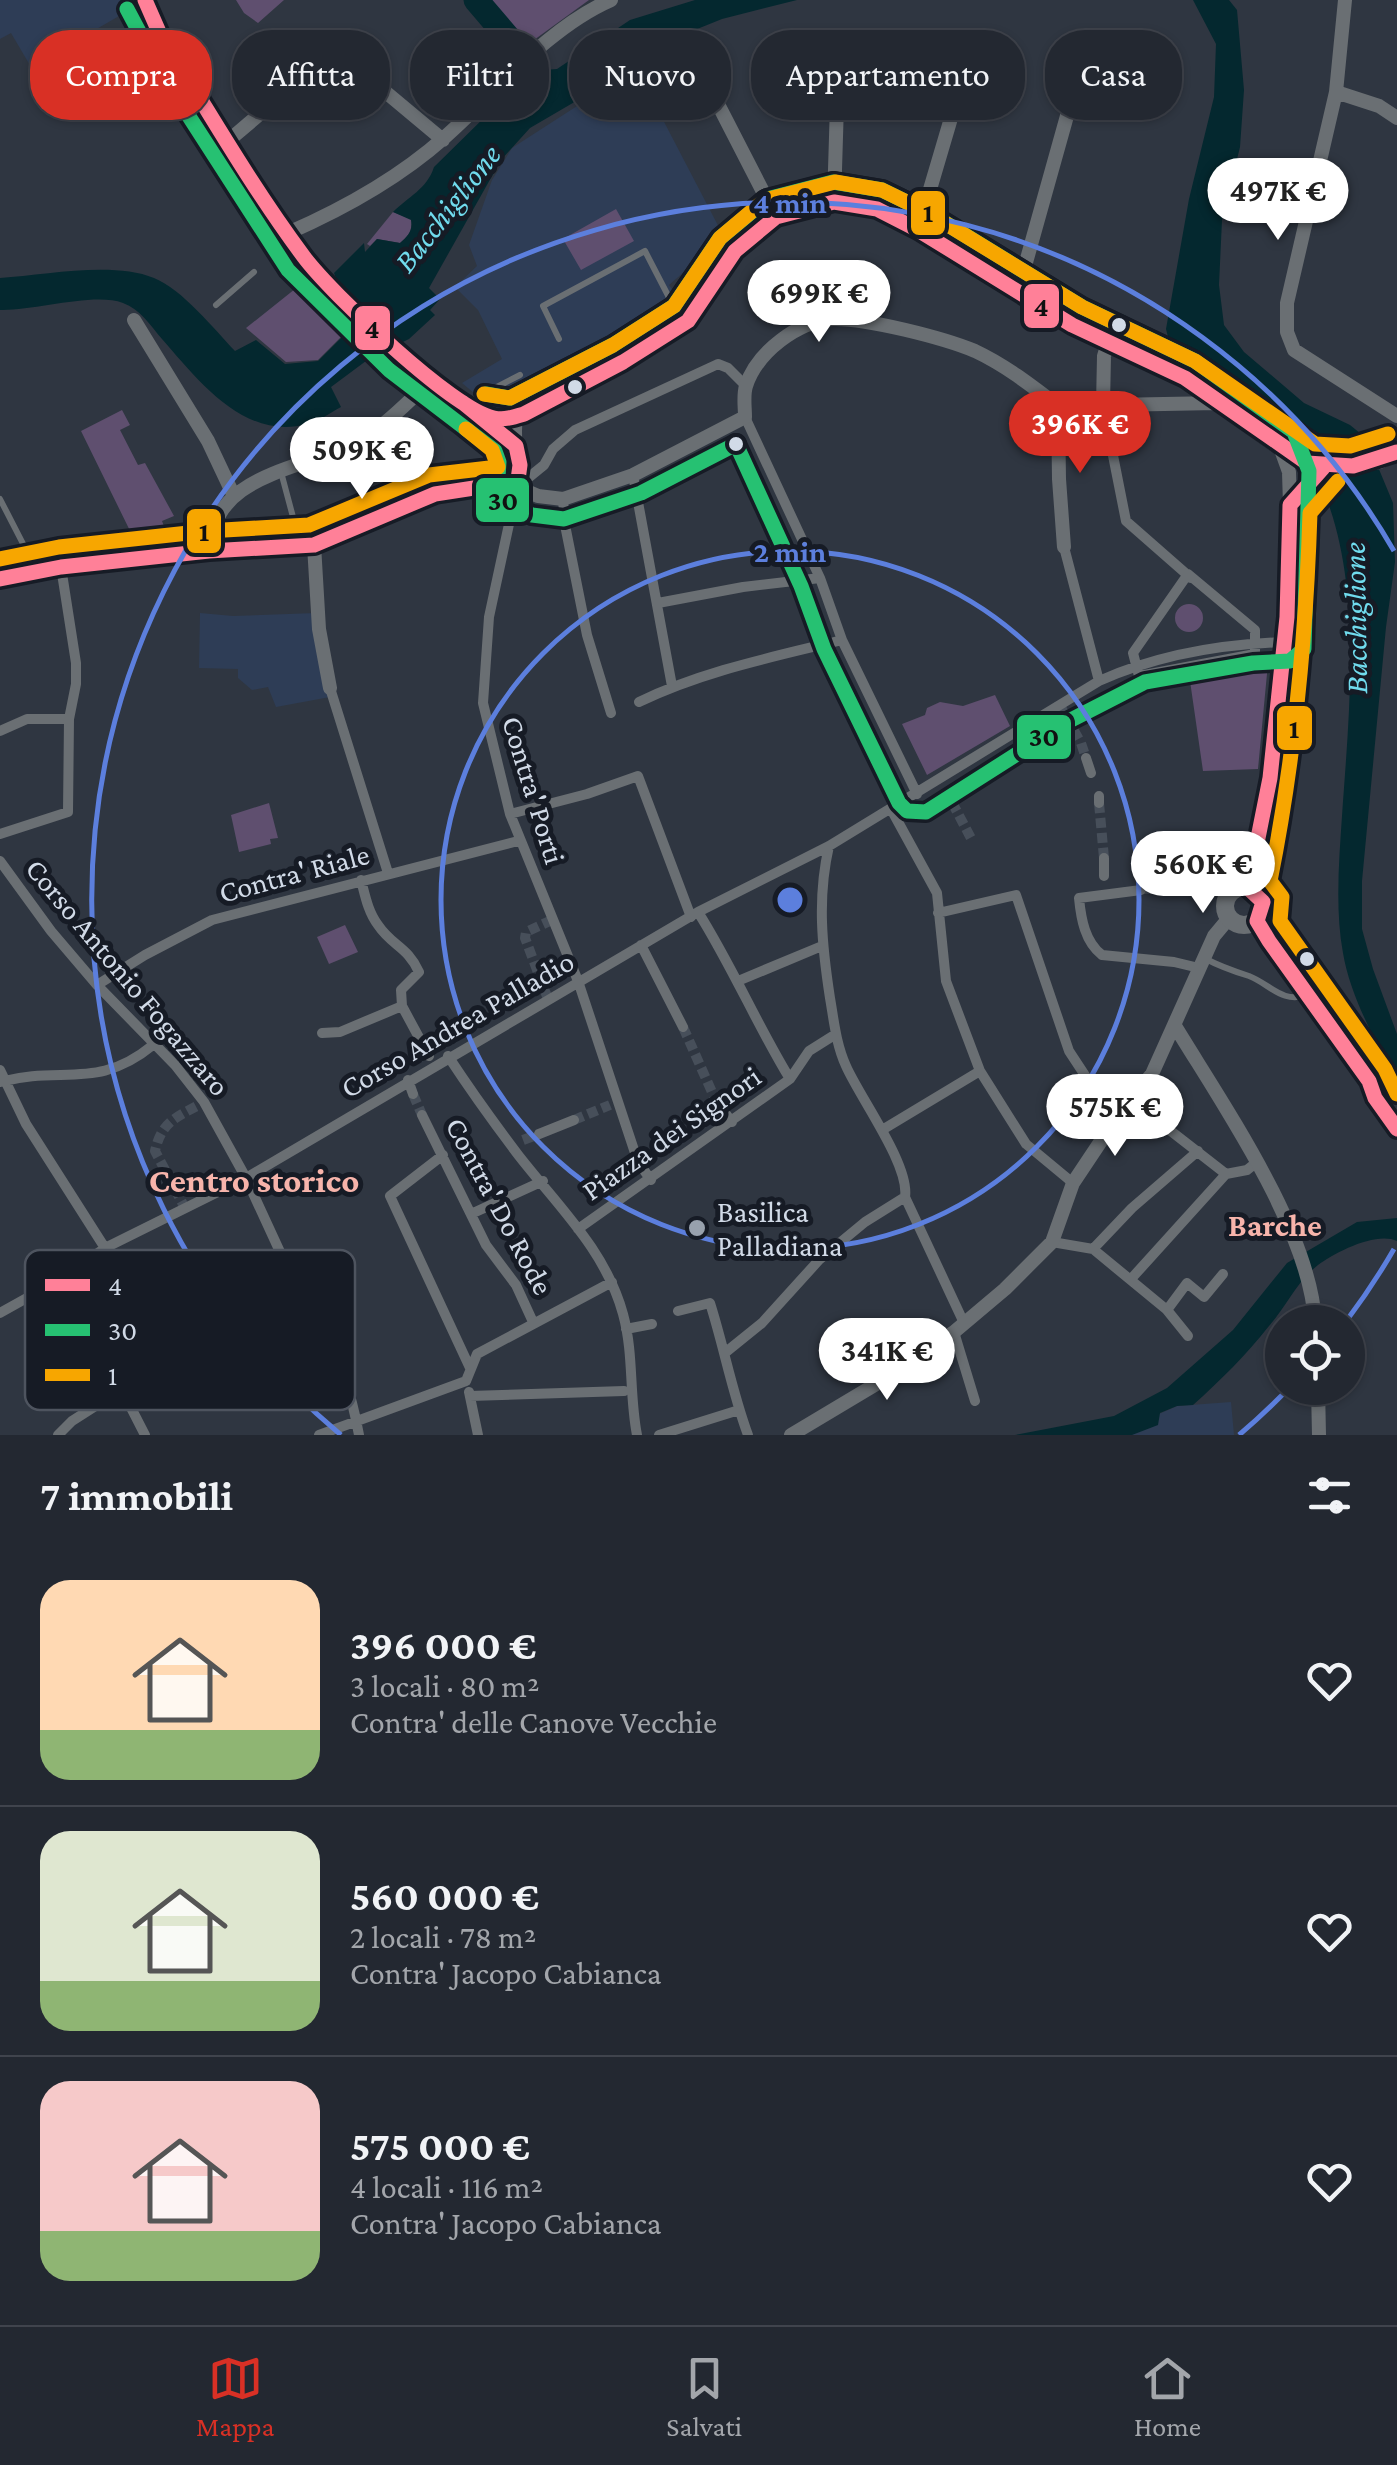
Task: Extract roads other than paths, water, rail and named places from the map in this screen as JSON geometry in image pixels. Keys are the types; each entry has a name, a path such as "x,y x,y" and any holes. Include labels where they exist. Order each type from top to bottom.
{"street":[{"path":"145,0 159,32 288,240 402,356 516,446"},
{"path":"288,240 388,180 443,140 532,56 611,0"},
{"path":"1346,0 1336,92 1287,303 1288,332 1294,350 1397,416"},
{"path":"228,142 314,56 370,80 443,140"},
{"path":"1336,92 1379,106 1397,118"},
{"path":"726,120 776,217"},
{"path":"834,202 837,120"},
{"path":"918,230 950,120"},
{"path":"1018,291 1066,120"},
{"path":"479,413 500,419 516,417 623,362 688,321 735,251 776,217 834,202 877,209 1072,325 1186,378 1313,471 1388,461 1397,452"},
{"path":"134,320 208,441 233,494"},
{"path":"917,794 842,640 820,578 746,417 746,386 773,346 791,333 820,322 849,320 982,354 1058,406 1220,403"},
{"path":"1108,342 1103,405 1126,522 1245,625 1253,643"},
{"path":"517,487 544,466 553,449 575,430 718,364 728,368 746,386"},
{"path":"1170,402 1186,378"},
{"path":"209,551 210,533 233,494 281,470 321,459 368,436 432,380"},
{"path":"1058,406 1058,479 1064,547 1100,681"},
{"path":"516,417 520,465 517,487"},
{"path":"0,579 36,570 209,551 307,546 435,494 474,488 517,487 538,496 563,499 633,475 746,417"},
{"path":"1248,888 1270,778 1285,642 1289,472 1279,446"},
{"path":"1290,505 1313,471"},
{"path":"633,475 672,686"},
{"name":"Contra' Porti","path":"517,487 488,617 483,703 518,841 578,981 613,1103 640,1166 651,1180"},
{"path":"563,499 587,635 611,713"},
{"path":"307,546 330,688 388,873"},
{"path":"0,834 68,812 68,719 76,663 61,567"},
{"path":"1136,664 1133,653 1187,574"},
{"path":"658,604 744,587 820,578"},
{"path":"639,702 718,671 842,640"},
{"name":"Corso Andrea Palladio","path":"102,1250 246,1178 408,1080 431,1061 448,1056 694,914 942,784 1100,681 1136,664 1253,643 1285,642"},
{"path":"0,731 26,719 68,719"},
{"path":"1086,758 1091,772"},
{"path":"510,814 638,776 694,914 738,981 756,1022 791,1078"},
{"path":"891,810 937,892 946,981 980,1072 1026,1144 1074,1184"},
{"name":"Contra' Riale","path":"96,985 212,920 518,841"},
{"path":"829,846 821,882 822,946 836,1034 846,1065 907,1186 905,1197 959,1327 975,1400"},
{"path":"1104,858 1106,886"},
{"name":"Corso Antonio Fogazzaro","path":"0,861 96,985 204,1102 280,1250"},
{"path":"361,880 377,924 396,945 409,952 419,972 401,990 402,1006 431,1061"},
{"path":"1141,890 1106,886 1079,898 1084,929 1094,948 1102,954 1201,963"},
{"path":"1189,888 1216,886"},
{"path":"1248,888 1263,902 1262,915 1257,921 1240,925 1229,918 1225,906 1228,896 1248,888"},
{"path":"938,913 1016,895 1069,1050 1090,1082 1198,1151 1226,1174"},
{"path":"793,1434 883,1380 959,1327 1052,1242 1074,1184 1152,1074 1214,936 1229,918"},
{"path":"1257,921 1369,1081 1375,1098 1397,1129"},
{"path":"641,945 683,1027"},
{"path":"738,981 822,946"},
{"path":"322,1033 340,1032 402,1006"},
{"path":"1175,1026 1257,1162 1295,1247 1312,1305"},
{"name":"Piazza dei Signori","path":"578,1229 791,1078 809,1050 836,1034"},
{"path":"105,1248 26,1124 1,1077 101,1074 128,1064 153,1044"},
{"name":"Piazza dei Signori","path":"448,1056 485,1114 543,1181 602,1261 626,1329 637,1435"},
{"path":"882,1130 980,1072"},
{"name":"Contra' Do Rode","path":"408,1080 412,1094"},
{"path":"716,1101 732,1122"},
{"name":"Contra' Do Rode","path":"422,1114 486,1245 516,1285 534,1322"},
{"path":"539,1134 574,1120"},
{"path":"510,1144 523,1140"},
{"path":"1093,1249 1132,1208 1198,1151"},
{"path":"443,1154 390,1196 470,1368"},
{"path":"1131,1279 1226,1174 1247,1170 1257,1162"},
{"path":"470,1214 543,1181"},
{"path":"726,1352 762,1323 819,1260 865,1222 905,1197"},
{"path":"1052,1242 1093,1249 1166,1310 1188,1336"},
{"path":"1177,1274 1204,1296 1223,1274"},
{"path":"1166,1310 1187,1282"},
{"path":"478,1435 466,1382 477,1354 608,1283"},
{"name":"Corso Andrea Palladio","path":"0,1313 25,1299"},
{"path":"678,1312 710,1303 748,1435"},
{"path":"626,1329 652,1324"},
{"path":"470,1396 624,1396 624,1379 630,1379"},
{"path":"319,1435 466,1382"},
{"path":"1319,1405 1320,1435"},
{"path":"58,1435 91,1410"},
{"path":"132,1410 145,1435"},
{"name":"Corso Antonio Fogazzaro","path":"352,1410 358,1435"},
{"path":"659,1435 739,1410"}],"lane":[{"path":"558,339 542,306 646,250 675,309 688,321"},
{"path":"216,305 254,272"},
{"path":"464,404 520,374"},
{"path":"281,470 307,546"},
{"path":"0,499 36,570"},
{"path":"1201,963 1253,978 1274,993 1295,998 1307,994"}],"water":[{"name":"Bacchiglione","path":"695,0 797,0 695,30 615,30 630,20"},
{"name":"Bacchiglione","path":"1193,0 1229,0 1237,10 1244,90 1240,147 1222,220 1219,285 1224,325 1244,352 1304,403 1350,425 1366,438 1393,503 1395,562 1362,881 1362,929 1397,1034 1397,1078 1357,1002 1341,937 1339,867 1350,648 1343,563 1335,523 1310,458 1293,433 1179,355 1166,329 1189,199 1214,97 1216,44"},
{"name":"Bacchiglione","path":"569,61 569,105 549,117 549,70"},
{"name":"Bacchiglione","path":"482,120 544,120 530,128 501,160 429,288 440,299 430,310 435,315 409,339 370,358 331,387 341,407 307,424 263,424 224,403 135,309 123,303 96,300 0,310 0,278 119,270 165,283 235,351 256,340 285,364 318,361 341,338 347,306 334,273 364,243 365,252 377,239 400,243 405,238 411,230 411,220 393,212 422,187 434,167"},
{"path":"1397,1218 1397,1241 1379,1239 1345,1249 1318,1265 1285,1305 1265,1305 1265,1331 1193,1405 1160,1413 1158,1425 1132,1435 1015,1435 1114,1416 1167,1388 1233,1330 1287,1263 1357,1222"}],"waterway":[{"path":"476,0 502,30"}],"tunnel":[{"path":"1059,704 1086,758"},
{"path":"945,789 973,842"},
{"path":"1099,803 1104,858"},
{"path":"1144,889 1189,888"},
{"path":"548,999 525,938 526,932 552,920"},
{"path":"683,1027 716,1101"},
{"path":"413,1094 422,1115"},
{"path":"186,1210 155,1151 167,1126 204,1102"},
{"path":"574,1120 610,1105"},
{"path":"523,1140 539,1134"}],"place":[{"name":"Basilica Palladiana","path":"697,1228"}],"district":[{"name":"Centro storico","path":"254,1180"},
{"name":"Barche","path":"1275,1225"}]}
